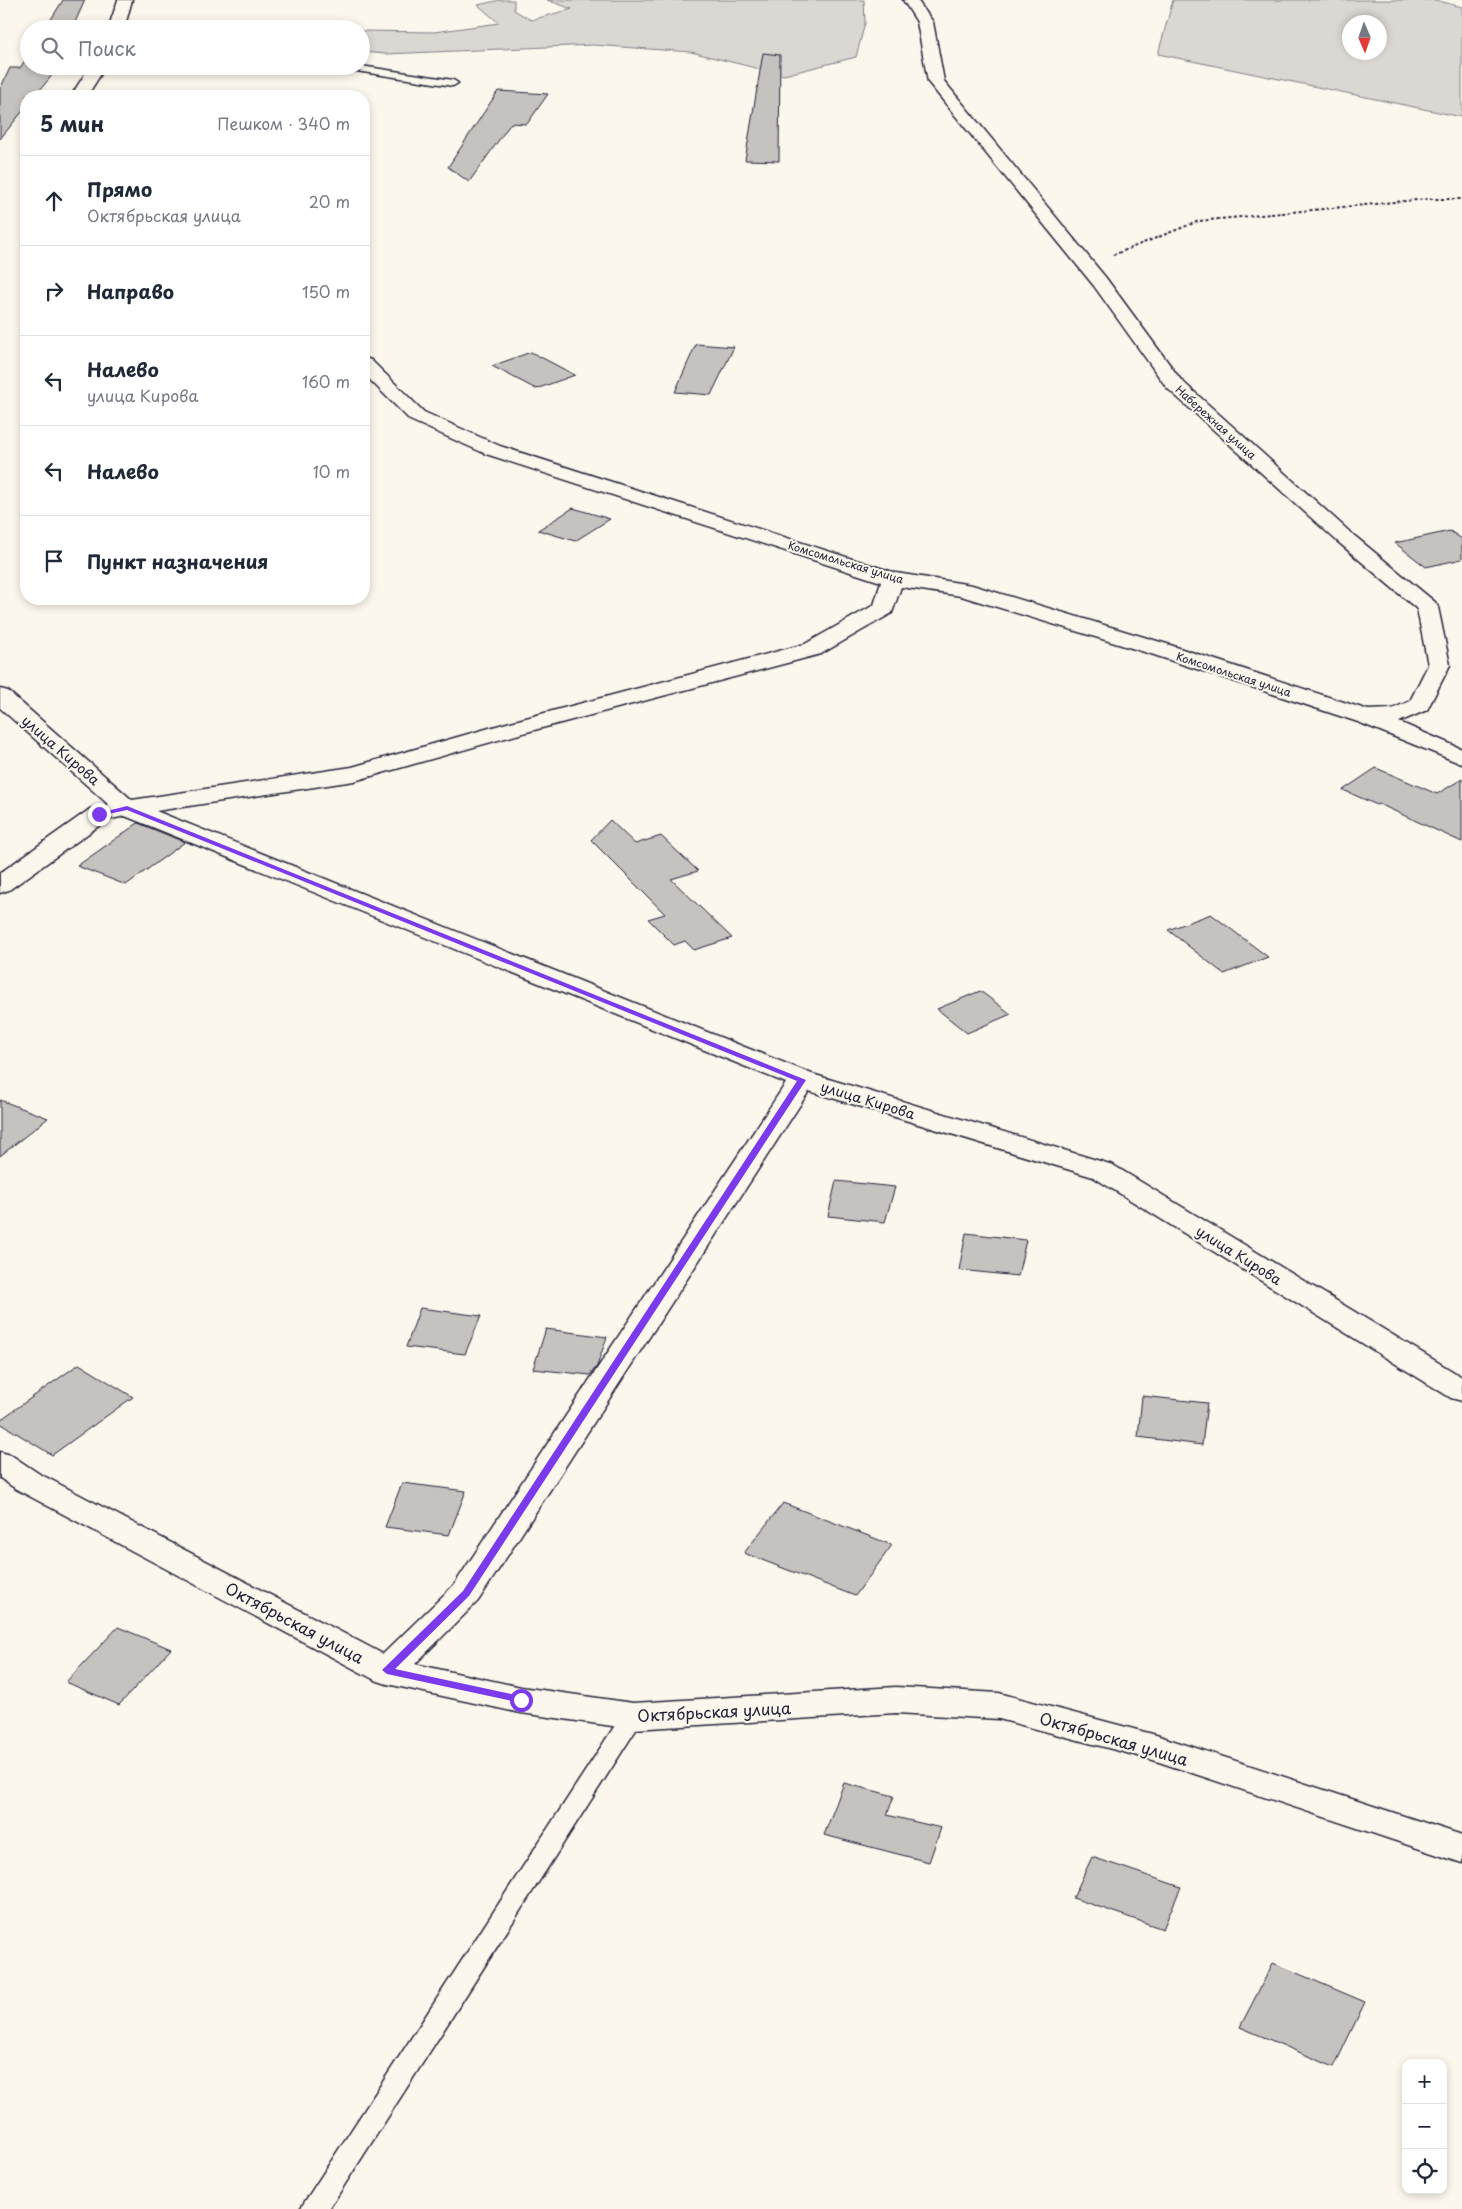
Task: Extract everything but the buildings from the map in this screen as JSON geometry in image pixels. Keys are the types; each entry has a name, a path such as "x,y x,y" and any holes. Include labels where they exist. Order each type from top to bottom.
{"street":[{"path":"119,20 125,0"},
{"name":"Набережная улица","path":"910,0 925,22 936,82 1100,282 1174,384 1344,537 1427,607 1439,665 1419,704 1396,716 1366,717"},
{"path":"83,90 92,75"},
{"name":"Комсомольская улица","path":"370,370 417,416 494,450 893,579 964,590 1159,649 1366,717 1462,757"},
{"path":"0,885 99,814 127,808 354,774 515,728 813,649 884,608 893,579"},
{"name":"улица Кирова","path":"0,696 127,808 802,1080 1103,1171 1462,1391"},
{"path":"387,1670 466,1593 802,1080"},
{"name":"Октябрьская улица","path":"0,1463 27,1480 387,1670 521,1700 633,1716 896,1700 999,1706 1156,1748 1462,1849"}],"lane":[{"path":"370,70 454,83"},
{"path":"314,2209 633,1716"}],"path":[{"path":"1085,266 1200,221 1426,199 1462,199"}],"shaded area":[{"path":"501,0 514,0 514,10 531,20 572,9 547,0 864,0 865,23 856,57 784,75 691,52 593,45 386,54 370,53 370,31 434,32 499,23 478,5"},
{"path":"1173,0 1435,0 1462,7 1462,117 1158,54"}],"route":[{"path":"99,814 127,808 802,1080 466,1593 387,1670 521,1700"}]}
